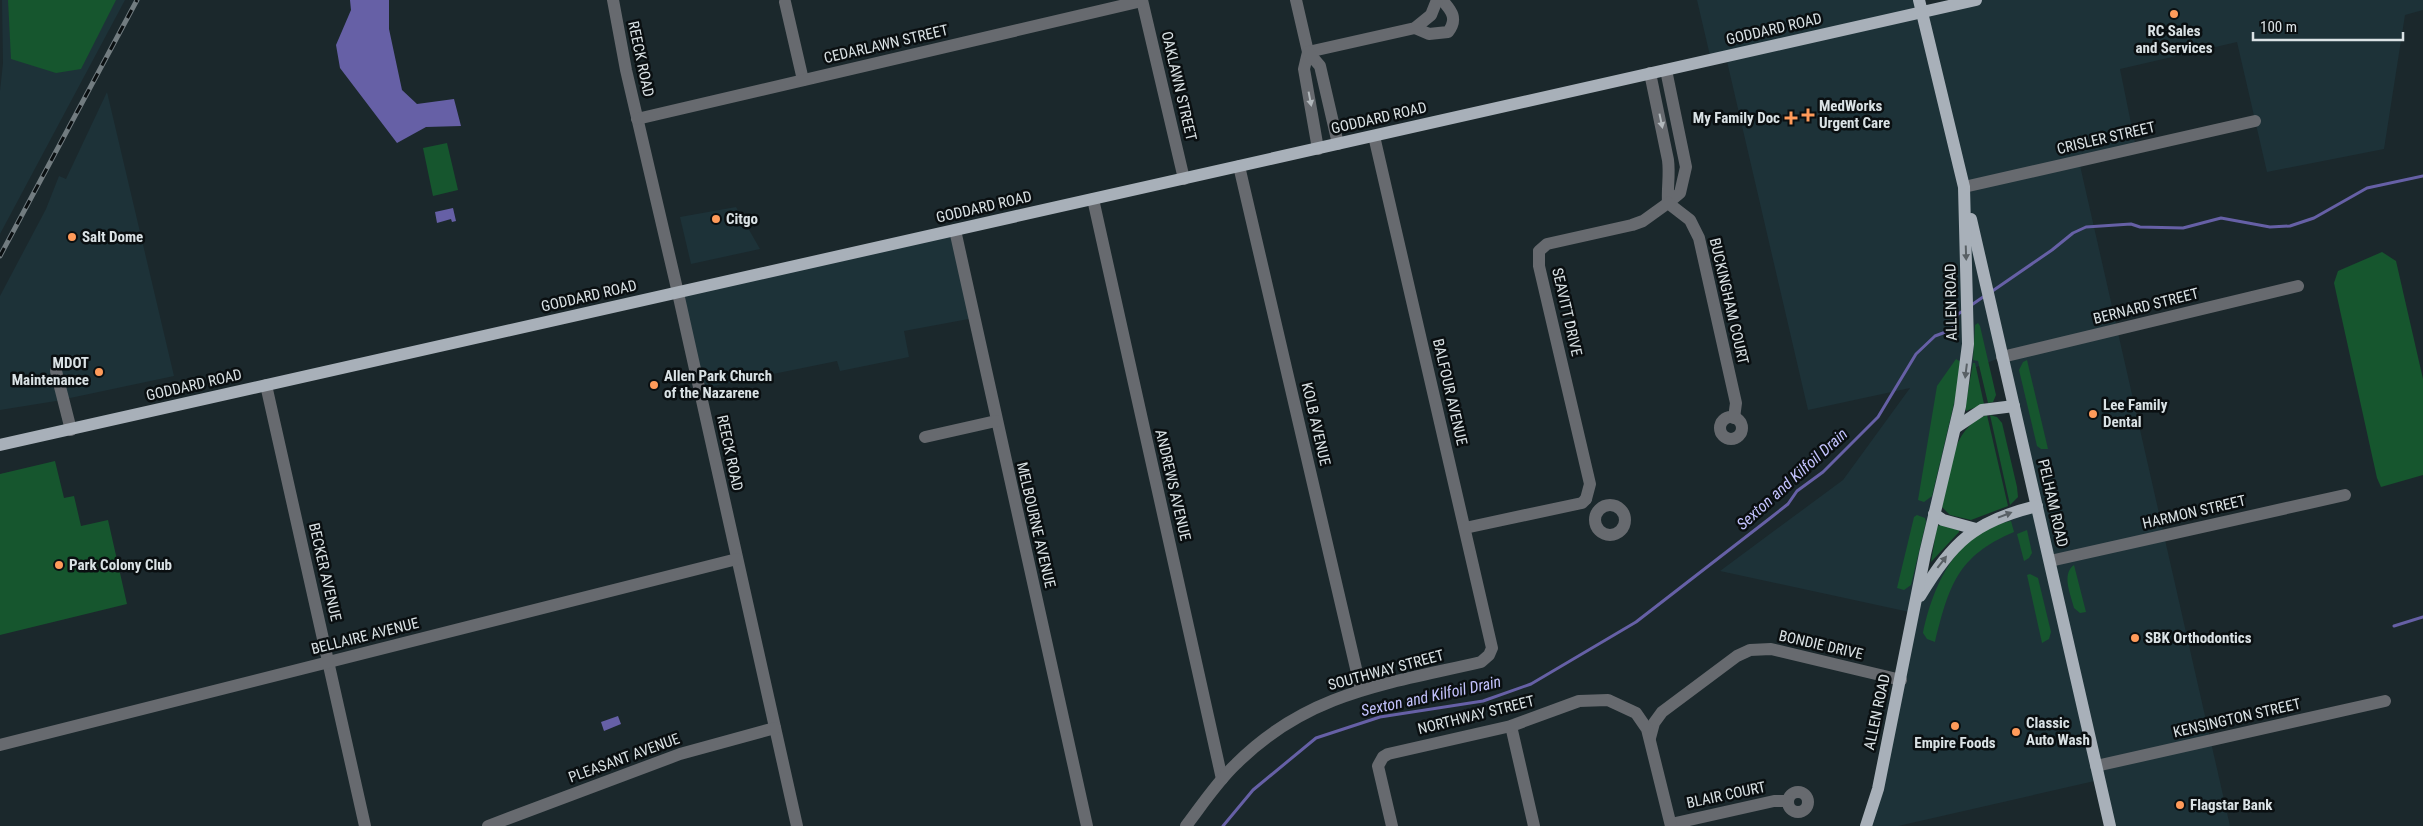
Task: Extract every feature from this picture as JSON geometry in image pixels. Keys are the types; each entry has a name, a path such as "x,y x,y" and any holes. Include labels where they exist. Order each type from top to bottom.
{"main road":[{"name":"GODDARD ROAD","path":"0,445 1666,70 1920,6 1976,0"},
{"name":"ALLEN ROAD","path":"1866,826 1878,788 1934,514 1955,428 1966,371 1968,322 1964,187 1920,6"},
{"name":"PELHAM ROAD","path":"1964,187 1983,277 2110,826"},
{"path":"1955,428 1982,410 2014,406"},
{"name":"ALLEN ROAD","path":"1916,603 1939,565 1958,543 1976,529 2009,512 2037,506"},
{"path":"1934,514 1943,520 1976,529"}],"street":[{"name":"REECK ROAD","path":"613,0 637,119 678,293 797,826"},
{"name":"CEDARLAWN STREET","path":"637,119 1142,0"},
{"name":"OAKLAWN STREET","path":"1142,0 1184,179"},
{"path":"1296,0 1308,52 1304,69 1318,149"},
{"path":"1308,52 1415,28 1431,15 1437,0"},
{"path":"1415,28 1429,34 1448,32 1454,25 1453,15 1442,0"},
{"path":"785,2 803,80"},
{"path":"1308,52 1320,66 1338,144"},
{"path":"1666,70 1686,167 1680,193 1668,203"},
{"path":"1650,73 1670,173 1667,190 1668,203"},
{"name":"CRISLER STREET","path":"1964,187 2255,120"},
{"name":"BALFOUR AVENUE","path":"1374,136 1492,642 1489,655"},
{"name":"KOLB AVENUE","path":"1239,166 1361,690"},
{"name":"ANDREWS AVENUE","path":"1093,199 1222,779"},
{"name":"BUCKINGHAM COURT","path":"1668,203 1690,220 1699,238 1736,403 1734,418"},
{"name":"SEAVITT DRIVE","path":"1586,499 1590,484 1539,266 1539,251 1543,246 1552,242 1643,221 1668,203"},
{"name":"MELBOURNE AVENUE","path":"955,230 1088,826"},
{"name":"BERNARD STREET","path":"2002,357 2298,286"},
{"path":"56,371 71,430"},
{"name":"BECKER AVENUE","path":"266,385 365,826"},
{"path":"925,438 996,420"},
{"name":"HARMON STREET","path":"2050,561 2345,494"},
{"path":"1465,528 1582,503 1586,499 1598,510"},
{"name":"BELLAIRE AVENUE","path":"0,745 737,560"},
{"name":"BONDIE DRIVE","path":"1650,738 1654,723 1662,712 1737,656 1750,650 1771,649 1901,680"},
{"name":"SOUTHWAY STREET","path":"1186,826 1222,779 1253,748 1287,723 1324,703 1361,690 1481,662 1489,655"},
{"name":"NORTHWAY STREET","path":"1392,826 1378,766 1381,760 1388,754 1511,726 1579,701 1600,699 1616,702 1636,713 1650,738 1671,825"},
{"name":"KENSINGTON STREET","path":"2096,766 2385,701"},
{"path":"1511,726 1534,826"},
{"name":"PLEASANT AVENUE","path":"488,826 680,754 775,728"},
{"name":"BLAIR COURT","path":"1671,825 1774,801 1788,801"}],"shaded area":[{"path":"2,0 125,0 0,234 0,91 3,63"},
{"path":"350,0 389,0 389,29 402,90 417,104 454,99 461,126 426,127 397,143 340,68 336,45 351,10"},
{"path":"1697,0 1919,0 1922,12 1976,0 2423,0 2423,10 2405,15 2384,149 2267,172 2237,42 2120,69 2136,148 2079,161 2230,826 2110,826 2099,780 1898,826 1866,826 1914,613 1720,571 1843,480 1910,388 1808,410 1726,57 1711,60","holes":["2002,357 2037,506 1958,543 1916,601 1966,371"]},
{"path":"107,92 174,376 56,401 0,410 0,296 46,209 59,176 66,179"},
{"path":"736,207 760,249 691,264 680,217"},
{"path":"453,208 456,221 452,222 451,219 437,223 435,212"},
{"path":"955,230 974,318 904,331 909,357 840,371 837,361 699,389 678,293"},
{"path":"618,716 621,724 604,731 601,722"}],"green space":[{"path":"8,0 116,0 81,69 56,73 11,59"},
{"path":"447,143 458,190 433,196 423,148"},
{"path":"2382,252 2396,261 2423,379 2423,475 2381,487 2377,478 2334,283 2338,271"},
{"path":"1978,323 1996,395 1993,402 1988,403 1978,361 1973,360 1975,325"},
{"path":"1956,359 1961,362 1956,395 1932,496 1924,502 1918,500 1937,386"},
{"path":"2027,360 2048,449 2041,449 2037,446 2019,370 2023,362"},
{"path":"1973,363 1975,363 1984,404 1966,411 1965,408"},
{"path":"1987,415 2008,506 1971,520 1950,515 1942,507 1954,453 1965,430 1975,421"},
{"path":"1990,415 1997,417 2002,423 2017,487 2018,497 2010,505"},
{"name":"Park Colony Club","path":"55,461 64,498 74,496 81,526 108,520 127,604 0,635 0,474"},
{"path":"1917,515 1925,518 1926,522 1911,585 1904,590 1897,588 1914,517"},
{"path":"2011,521 2014,532 1980,551 1958,575 1945,605 1935,642 1927,639 1923,633 1927,615 1933,597 1950,563 1962,548 1976,536 1992,527"},
{"path":"1940,525 1959,530 1959,532 1931,562 1937,526"},
{"path":"2027,530 2032,553 2024,561 2017,534"},
{"path":"2074,565 2086,612 2080,613 2074,608 2069,591 2067,579 2070,569"},
{"path":"2030,574 2038,578 2051,632 2049,639 2042,643 2027,575"}],"waterway":[{"name":"Sexton and Kilfoil Drain","path":"1991,292 2052,250 2073,233 2086,227 2131,224 2140,227 2183,228 2221,218 2270,227 2290,226 2314,218 2367,188 2423,176"},
{"name":"Sexton and Kilfoil Drain","path":"1970,306 1986,295"},
{"name":"Sexton and Kilfoil Drain","path":"1223,826 1253,790 1316,738 1380,717 1483,701 1531,684 1636,622 1788,504 1797,491 1823,472 1878,417 1916,354 1935,336 1951,330 1956,323 1958,314 1963,311"},
{"path":"2394,626 2423,617"}],"railway":[{"path":"0,256 137,0"}],"place":[{"name":"RC Sales and Services","path":"2174,14"},
{"name":"MedWorks Urgent Care","path":"1808,115"},
{"name":"My Family Doc","path":"1791,118"},
{"name":"Citgo","path":"716,219"},
{"name":"Salt Dome","path":"72,237"},
{"name":"MDOT Maintenance","path":"99,372"},
{"name":"Allen Park Church of the Nazarene","path":"654,385"},
{"name":"Lee Family Dental","path":"2093,414"},
{"name":"Park Colony Club","path":"59,565"},
{"name":"SBK Orthodontics","path":"2135,638"},
{"name":"Empire Foods","path":"1955,726"},
{"name":"Classic Auto Wash","path":"2016,732"},
{"name":"Flagstar Bank","path":"2180,805"}]}
